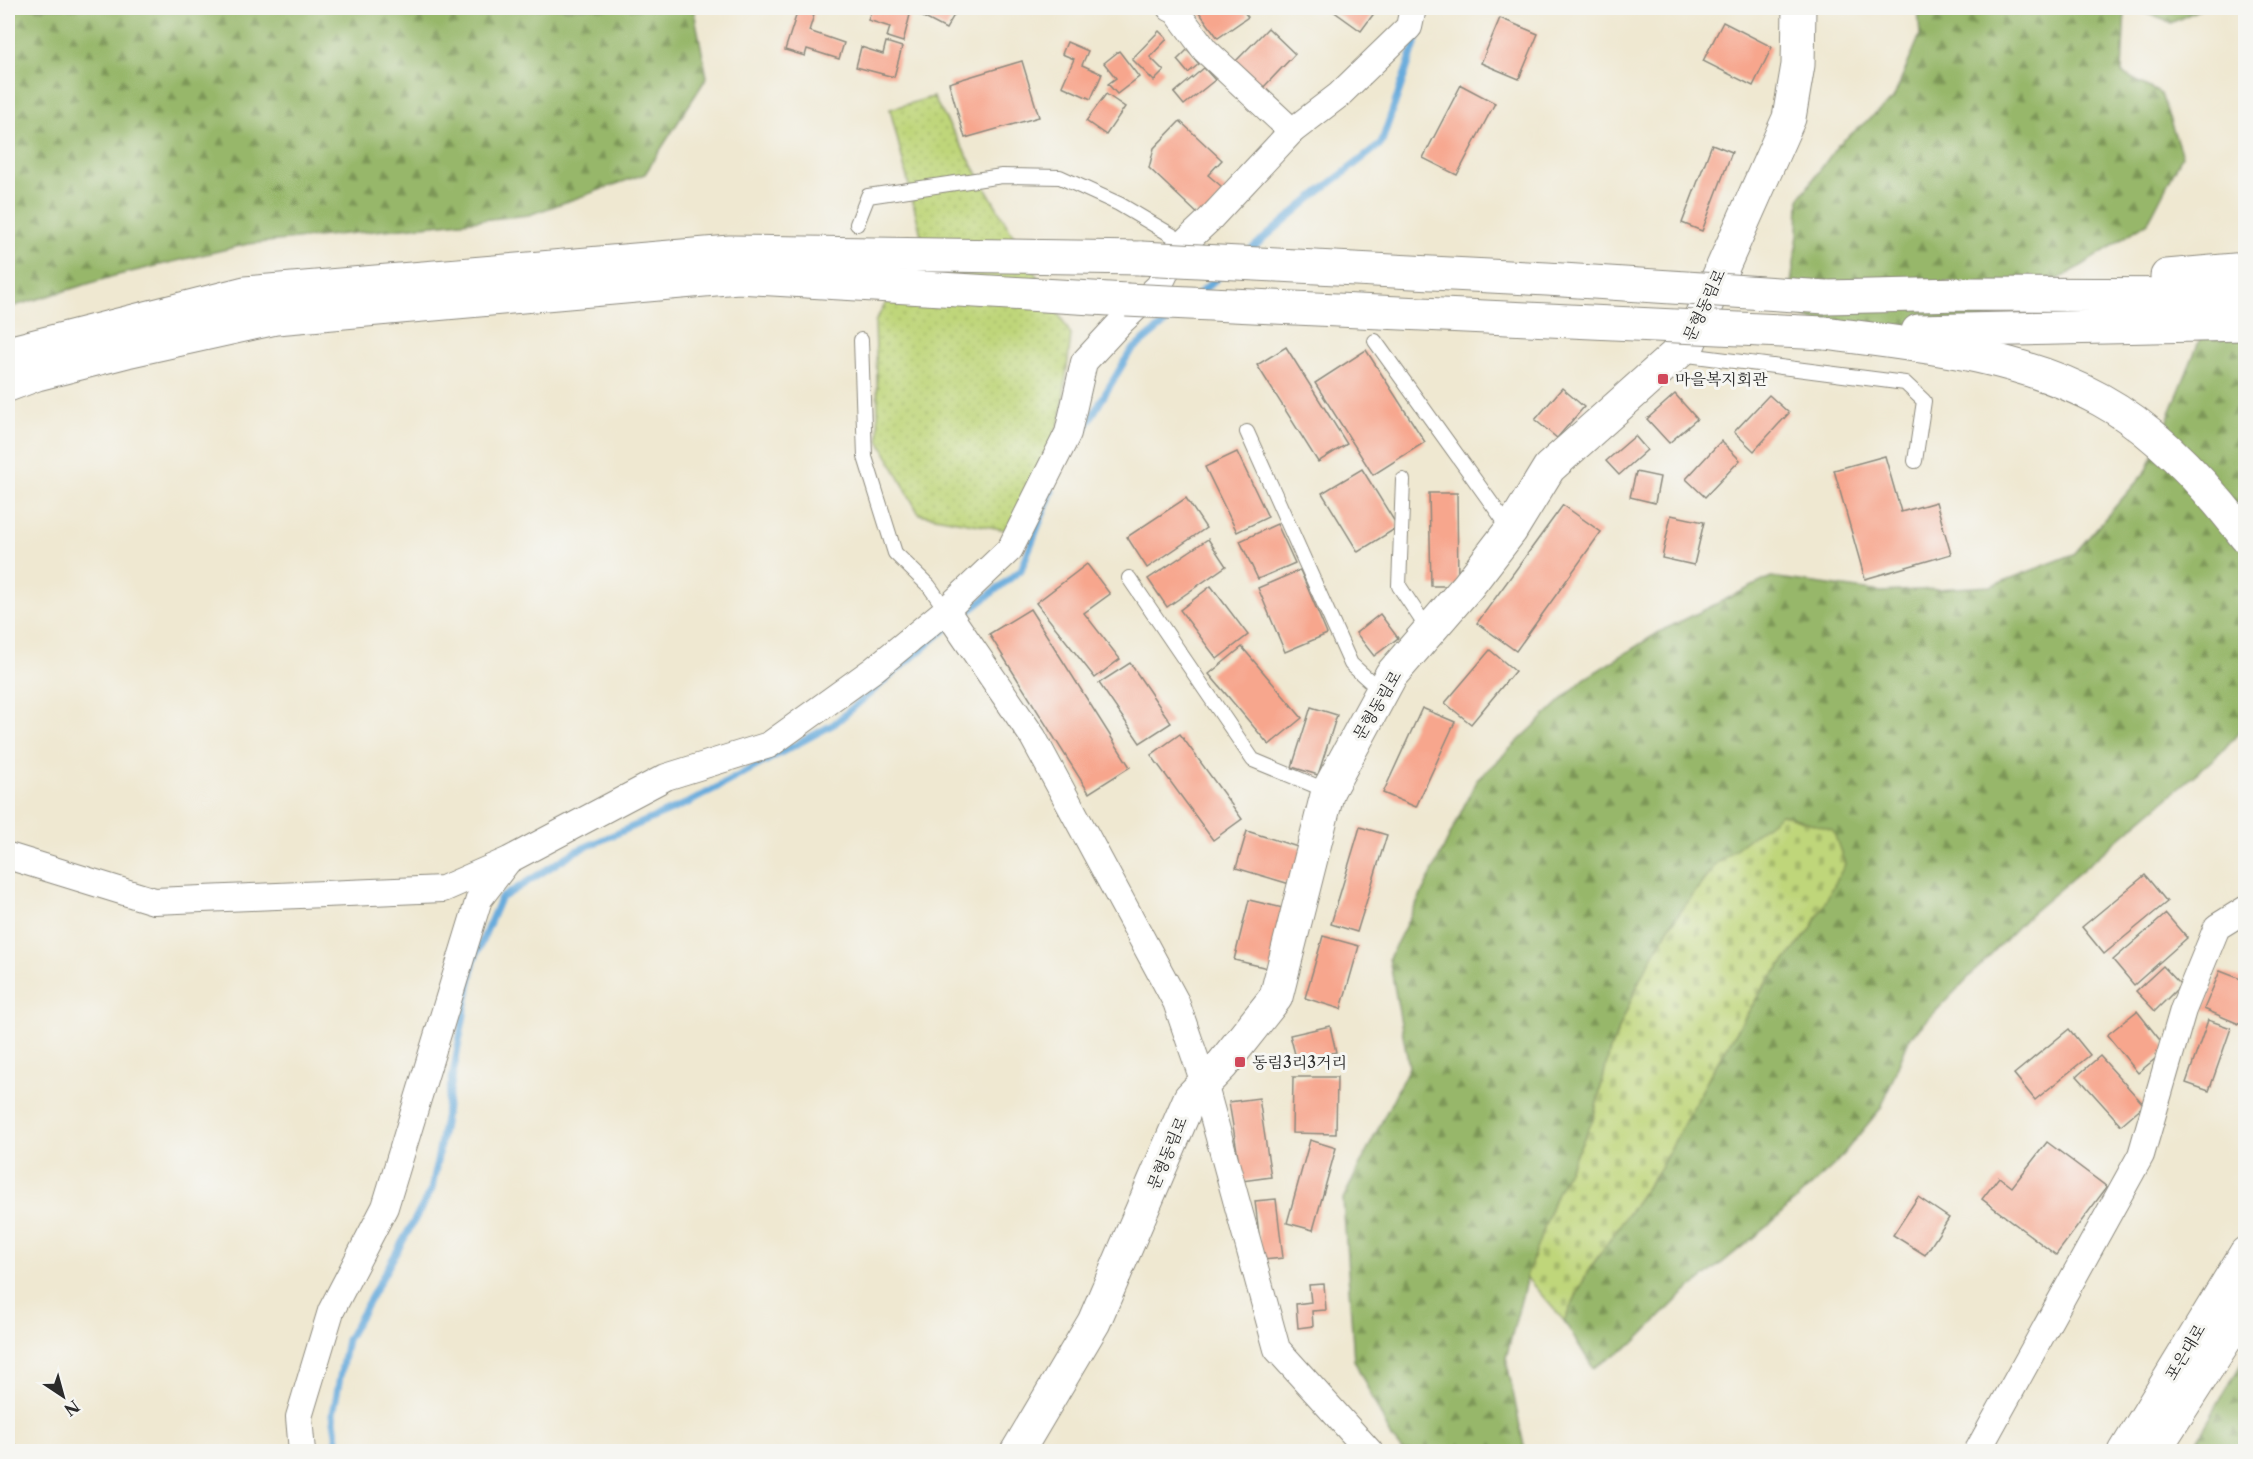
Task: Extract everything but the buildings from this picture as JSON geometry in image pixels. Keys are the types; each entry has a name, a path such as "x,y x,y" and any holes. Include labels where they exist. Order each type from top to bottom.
{"main road":[{"name":"문형동림로","path":"1017,1452 1094,1322 1190,1098 1222,1065 1276,996 1328,791 1391,675 1468,586 1511,531 1549,468 1689,343 1790,118 1798,65 1799,8"},
{"path":"8,353 245,293 718,253 1141,258 1547,279 1826,297 1963,294 2246,295"},
{"path":"1963,294 2246,269"},
{"path":"8,385 37,374 127,351 276,318 738,277 1126,300 1824,333 2246,324"},
{"path":"1824,333 1928,346 2012,365 2057,380 2102,400 2144,430 2188,467 2219,501 2246,537"},
{"path":"2138,1446 2246,1230"},
{"name":"포은대로","path":"2138,1446 2246,1253"},
{"name":"포은대로","path":"2138,1446 2246,1307"}],"street":[{"path":"1170,8 1176,11 1205,50 1292,131"},
{"path":"8,856 153,901 442,889 509,860 666,777 769,745 873,670 946,610 1010,549 1068,433 1084,362 1123,320 1160,286 1176,251 1209,220 1292,131 1340,95 1409,27 1413,8"},
{"path":"946,610 1039,747 1176,1002 1204,1083 1277,1348 1370,1452"},
{"path":"302,1452 299,1417 331,1311 386,1207 479,899 509,860"},
{"path":"1977,1452 2141,1155 2183,1010 2217,927 2246,909"}],"lane":[{"path":"858,224 868,196 1002,176 1060,177 1119,204 1185,243"},
{"path":"861,340 866,457 895,553 929,586 946,610"},
{"path":"1375,341 1511,531"},
{"path":"1677,354 1905,383 1924,402 1915,461"},
{"path":"1247,432 1351,664 1382,692"},
{"path":"1403,480 1399,586 1429,631"},
{"path":"1129,578 1253,760 1328,791"},
{"path":"8,1448 12,1452"}],"green space":[{"path":"8,8 691,8 694,11 707,77 645,174 529,215 248,244 114,276 8,308"},
{"path":"1918,8 2125,8 2122,73 2161,94 2182,156 2148,222 2078,268 1994,315 1942,333 1836,329 1787,311 1798,235 1799,199 1838,145 1893,99 1920,35"},
{"path":"2133,8 2202,8 2171,23"},
{"path":"933,97 1071,335 1061,418 1017,532 919,514 879,440 875,322 922,239 890,109"},
{"path":"2245,276 2245,725 2224,750 2029,915 1909,1039 1881,1108 1835,1164 1770,1224 1680,1297 1633,1344 1593,1368 1564,1321 1588,1271 1661,1166 1714,1068 1764,986 1811,929 1716,864 1670,926 1641,977 1610,1050 1593,1120 1556,1195 1527,1277 1506,1358 1525,1451 1402,1451 1392,1438 1354,1360 1343,1199 1409,1067 1389,958 1476,781 1584,679 1661,631 1771,577 1881,592 1991,586 2074,554 2147,470 2200,339"},
{"path":"1781,814 1833,830 1845,864 1811,929 1764,986 1714,1068 1661,1166 1588,1271 1564,1321 1526,1277 1556,1195 1593,1120 1610,1050 1641,977 1670,926 1716,864"},
{"path":"2245,1357 2245,1451 2191,1451"}],"waterway":[{"path":"1248,252 1310,199 1381,144 1421,27"},
{"path":"1200,293 1223,273"},
{"path":"1077,441 1130,352 1176,314"},
{"path":"339,1452 333,1414 347,1340 432,1189 474,960 500,899 576,851 690,802 834,724 937,636 1021,570 1052,491"}],"place":[{"name":"마을복지회관","path":"1663,379"},
{"name":"동림3리3거리","path":"1240,1062"}]}
